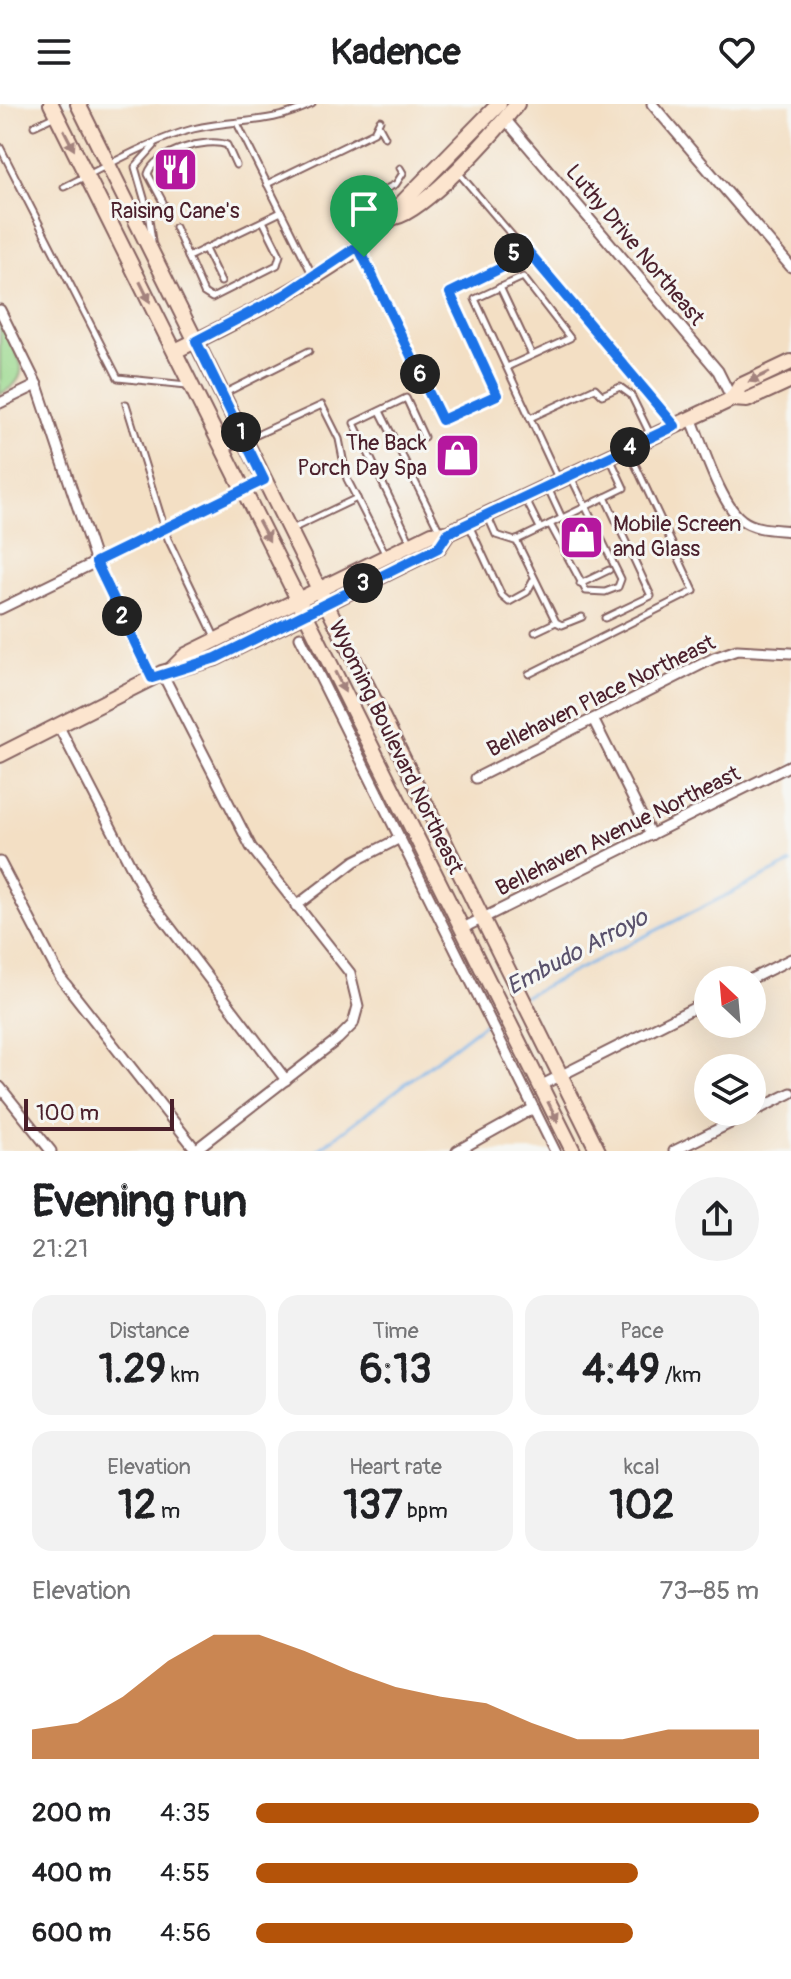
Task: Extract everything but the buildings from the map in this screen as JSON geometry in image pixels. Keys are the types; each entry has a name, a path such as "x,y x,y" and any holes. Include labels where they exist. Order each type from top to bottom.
{"main road":[{"name":"Wyoming Boulevard Northeast","path":"78,104 598,1151"},
{"path":"395,217 401,204 499,104"},
{"path":"175,351 313,276 395,217 410,214 457,169 462,155 517,104"},
{"name":"Wyoming Boulevard Northeast","path":"54,110 223,451 300,598 461,929 502,1028 540,1086 573,1151"},
{"path":"732,399 740,386 791,362"},
{"path":"161,674 216,658 305,612 320,596 386,556 468,524 732,399 747,400 791,380"},
{"path":"0,755 161,674 186,655 300,598 320,596 438,548 445,534"}],"street":[{"path":"652,104 791,267"},
{"name":"Luthy Drive Northeast","path":"507,112 718,371 732,399"},
{"path":"0,310 37,385 96,562 161,674 239,828 350,973 358,1006 353,1024 195,1150 60,977 0,862"},
{"path":"0,403 37,385"},
{"path":"691,418 727,500 741,520 761,528 791,531"},
{"path":"0,609 264,480"},
{"path":"300,637 400,838 485,993"},
{"name":"Bellehaven Place Northeast","path":"476,778 737,650 791,653"},
{"path":"593,719 651,835"},
{"path":"58,725 147,897 286,1080"},
{"name":"Bellehaven Avenue Northeast","path":"461,929 791,765"},
{"path":"296,906 355,861 400,838"},
{"path":"766,972 791,959"},
{"path":"540,1086 694,1008"},
{"path":"502,1028 555,1151"},
{"path":"0,1087 51,1151"},
{"path":"674,1151 791,1093"},
{"path":"457,1151 534,1108"}],"lane":[{"path":"64,187 163,139 213,125 279,119 312,104"},
{"path":"34,126 54,110"},
{"path":"237,123 313,276"},
{"path":"267,184 374,132 380,123 385,137"},
{"path":"155,258 148,212 135,167 141,156 163,139"},
{"path":"163,202 148,174 150,167 159,160 194,143 221,143 227,145 236,165"},
{"path":"0,147 118,378 192,386"},
{"path":"370,197 396,184 403,173 400,168"},
{"path":"457,169 675,426"},
{"path":"188,257 281,212"},
{"path":"175,227 204,293 212,298 248,283 277,265 280,255 263,221"},
{"path":"358,246 442,420 497,395 450,293 503,267 521,243"},
{"path":"205,249 221,282"},
{"path":"507,367 570,338 523,277 475,299 559,481 562,518"},
{"path":"500,287 532,355"},
{"path":"222,394 309,351"},
{"path":"530,418 595,388 602,395 620,387 631,395 651,437"},
{"path":"399,449 424,437 406,398 354,423 412,544"},
{"path":"126,404 167,527 168,539 217,640"},
{"path":"223,451 322,405 339,439 347,479 386,556"},
{"path":"380,411 445,534"},
{"path":"529,674 694,591 628,448"},
{"path":"487,515 496,535 503,540 516,540 550,524 624,488 609,457"},
{"path":"550,524 586,591 605,592 621,583 586,506 559,481"},
{"path":"525,497 540,528"},
{"path":"605,497 651,596 605,618"},
{"path":"289,530 357,498"},
{"path":"468,524 509,602 518,600 534,579"},
{"path":"516,540 556,622 562,625 582,617"},
{"path":"580,584 609,570"},
{"path":"535,632 556,622"}],"green space":[{"path":"0,323 17,353 21,371 12,387 0,394"}],"waterway":[{"name":"Embudo Arroyo","path":"525,996 791,863"},
{"name":"Embudo Arroyo","path":"317,1151 498,1013"}],"place":[{"name":"Raising Cane's","path":"175,170"},
{"name":"The Back Porch Day Spa","path":"458,456"},
{"name":"Mobile Screen and Glass","path":"582,537"}],"route":[{"path":"521,243 675,426 448,533 438,548 323,602 216,658 152,678 96,562 264,480 196,341 286,294 358,246 364,257 442,420 497,395 450,293 503,267 521,243"}]}
